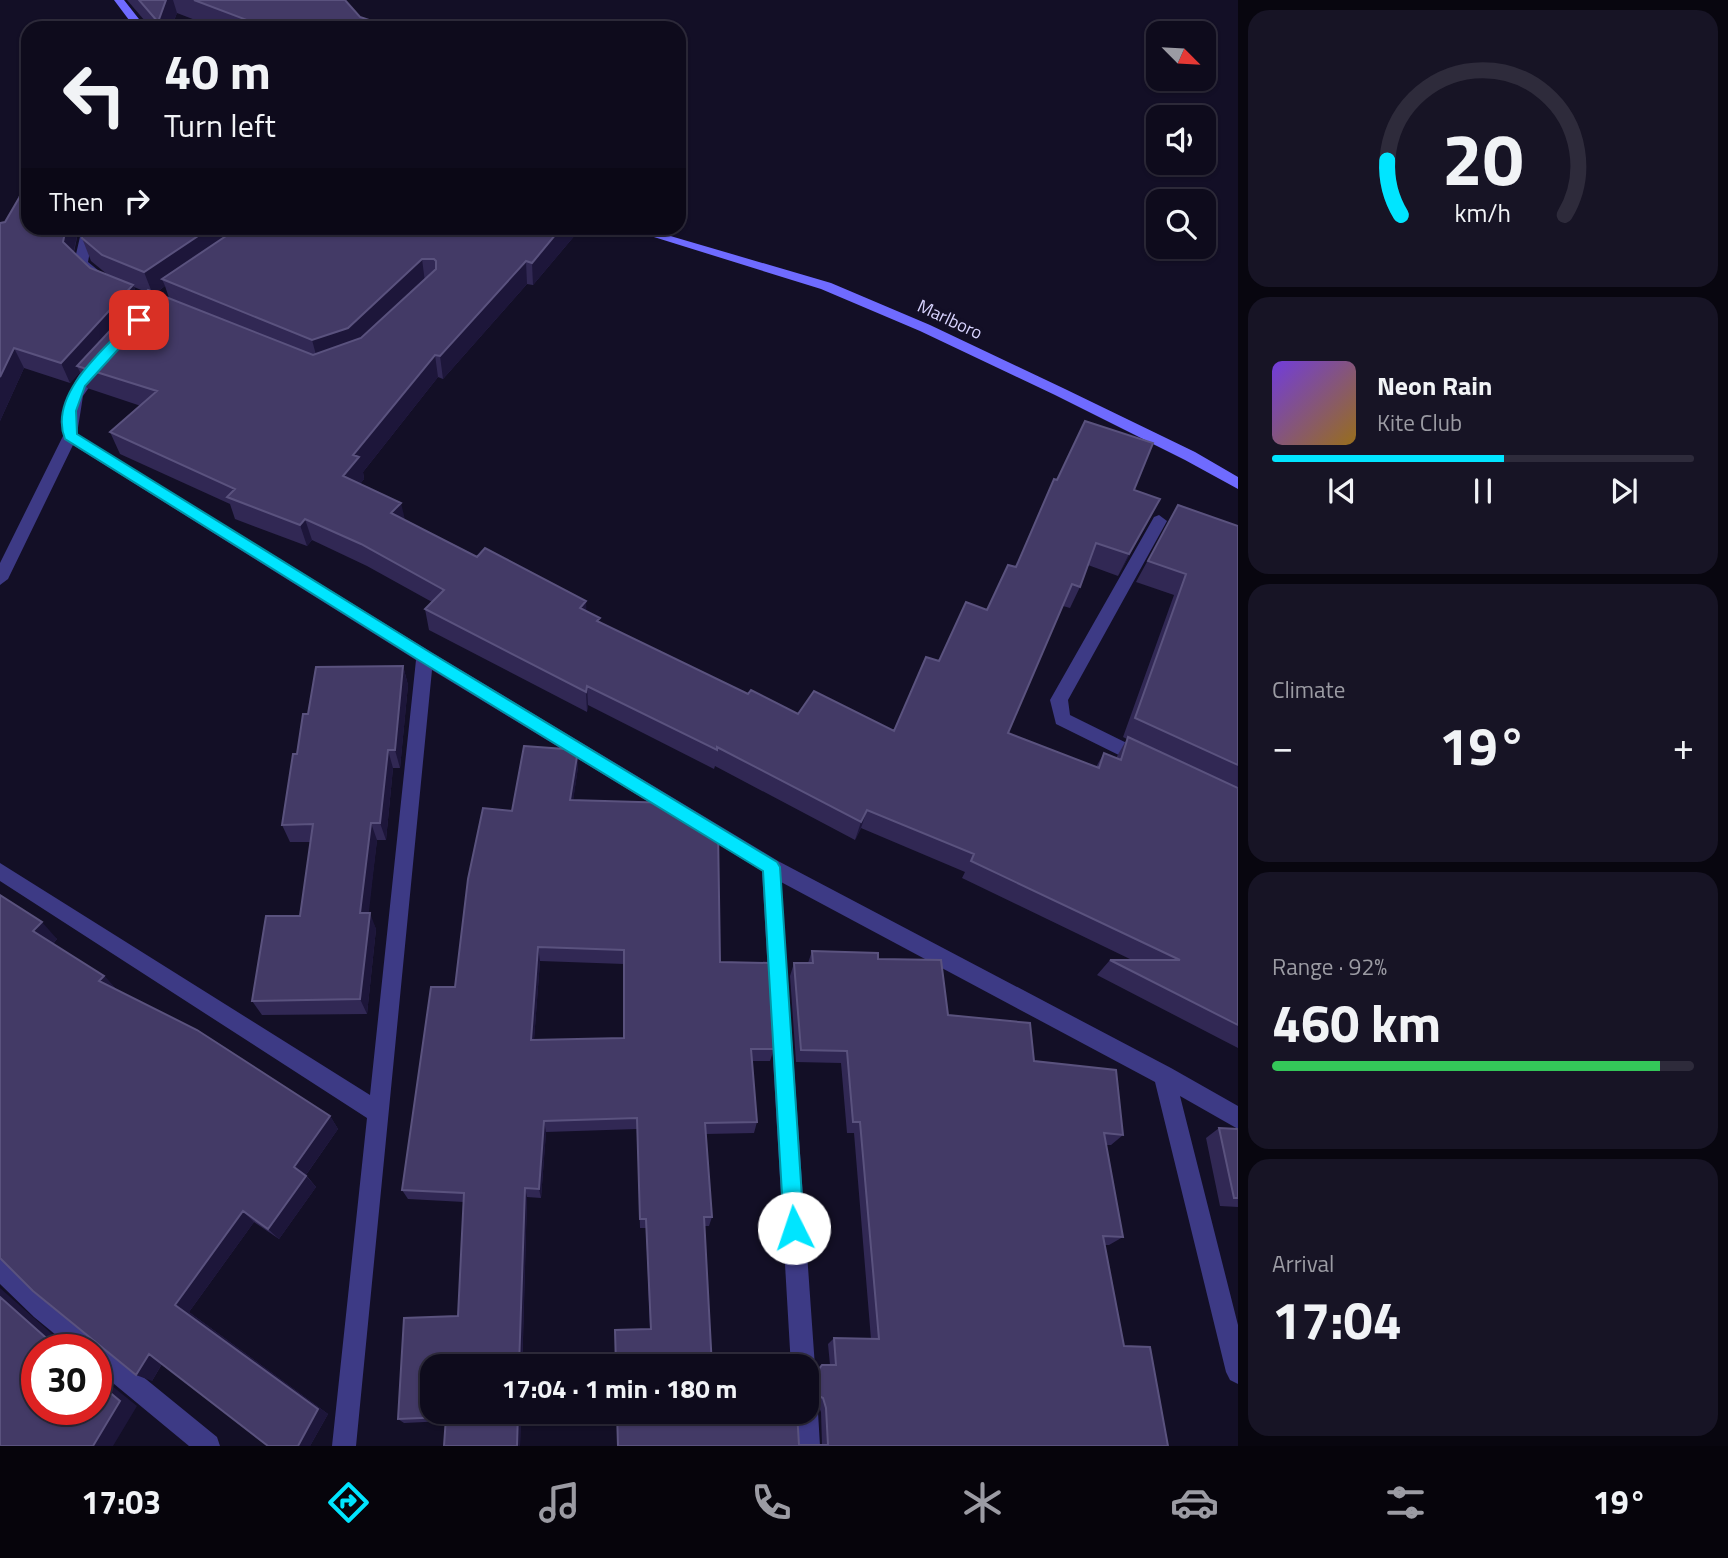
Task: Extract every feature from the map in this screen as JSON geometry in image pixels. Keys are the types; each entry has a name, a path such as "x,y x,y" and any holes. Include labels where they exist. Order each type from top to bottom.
{"street":[{"path":"119,0 136,21"},
{"path":"86,235 80,263 105,283 178,314"},
{"name":"Marlboro","path":"657,235 826,286 925,328 1190,456 1238,484"},
{"path":"0,579 70,436 69,411 79,384 111,351"},
{"path":"70,436 425,657 771,867 1164,1075 1238,1118"},
{"path":"1154,764 1070,724 1062,719 1058,706 1159,521"},
{"path":"344,1446 425,657"},
{"path":"771,867 802,1354"},
{"path":"0,871 379,1113"},
{"path":"1164,1075 1238,1372"},
{"path":"0,1268 73,1334"},
{"path":"112,1366 208,1446"},
{"path":"807,1424 808,1446"}],"building":[{"path":"139,0 166,0 157,21"},
{"path":"194,0 345,0 360,17 372,21 250,21"},
{"path":"21,194 21,235 64,235 63,242 90,268 133,285 61,363 14,348 0,377 0,223 5,222"},
{"path":"82,235 200,235 144,272 102,255 82,238"},
{"path":"228,235 555,235 532,263 526,261 440,356 435,355 353,455 359,457 343,476 401,503 391,513 477,557 485,548 586,601 580,608 600,618 597,621 748,694 751,690 798,714 814,691 894,731 926,657 939,661 966,602 987,610 1008,565 1016,567 1054,479 1057,480 1085,421 1153,443 1134,490 1160,499 1129,554 1096,543 1080,587 1072,584 1008,733 1099,768 1104,753 1121,760 1128,737 1238,788 1238,1025 1110,960 1180,960 971,861 974,854 867,810 861,822 717,747 717,750 587,686 586,692 425,609 444,590 361,544 305,519 300,525 227,497 235,489 110,432 157,391 77,366 148,290 313,355 361,338 436,269 434,259 422,259 348,328 312,340 162,279"},
{"path":"1178,505 1238,526 1238,765 1135,718 1186,574 1148,561"},
{"path":"403,666 395,750 388,750 380,823 371,823 360,913 370,913 360,999 252,1001 266,916 300,916 313,824 282,825 293,754 297,754 303,714 308,714 316,667"},
{"path":"524,746 578,750 570,800 673,803 718,830 720,962 769,963 774,1049 751,1049 757,1122 705,1123 712,1217 704,1217 711,1354 616,1354 615,1330 651,1329 646,1219 640,1219 637,1118 544,1121 539,1189 525,1188 519,1354 420,1354 420,1418 398,1419 404,1318 458,1316 464,1193 402,1190 431,987 455,987 468,879 483,808 512,811","holes":["538,947 624,950 624,1038 531,1040"]},
{"path":"0,895 42,922 33,931 104,976 99,981 197,1030 330,1116 294,1167 306,1176 268,1229 243,1211 175,1305 318,1409 298,1446 268,1446 149,1354 136,1375 112,1355 112,1334 86,1334 33,1291 0,1258"},
{"path":"812,951 878,953 878,959 941,960 948,1015 1030,1023 1034,1061 1116,1070 1123,1135 1104,1133 1123,1237 1103,1236 1124,1346 1150,1347 1168,1446 618,1446 617,1424 798,1424 799,1445 828,1445 826,1408 823,1398 819,1396 819,1369 822,1365 836,1365 834,1338 879,1339 860,1122 853,1122 847,1051 801,1050 794,963 813,963"},
{"path":"1219,1128 1238,1129 1238,1198 1234,1198"},
{"path":"0,1297 42,1334 21,1334 21,1425 106,1425 93,1446 0,1446"},
{"path":"112,1394 120,1401 112,1414"},
{"path":"446,1424 518,1424 517,1446 444,1446"}],"route":[{"path":"139,320 79,384 69,411 70,436 425,657 771,867 794,1228"}]}
